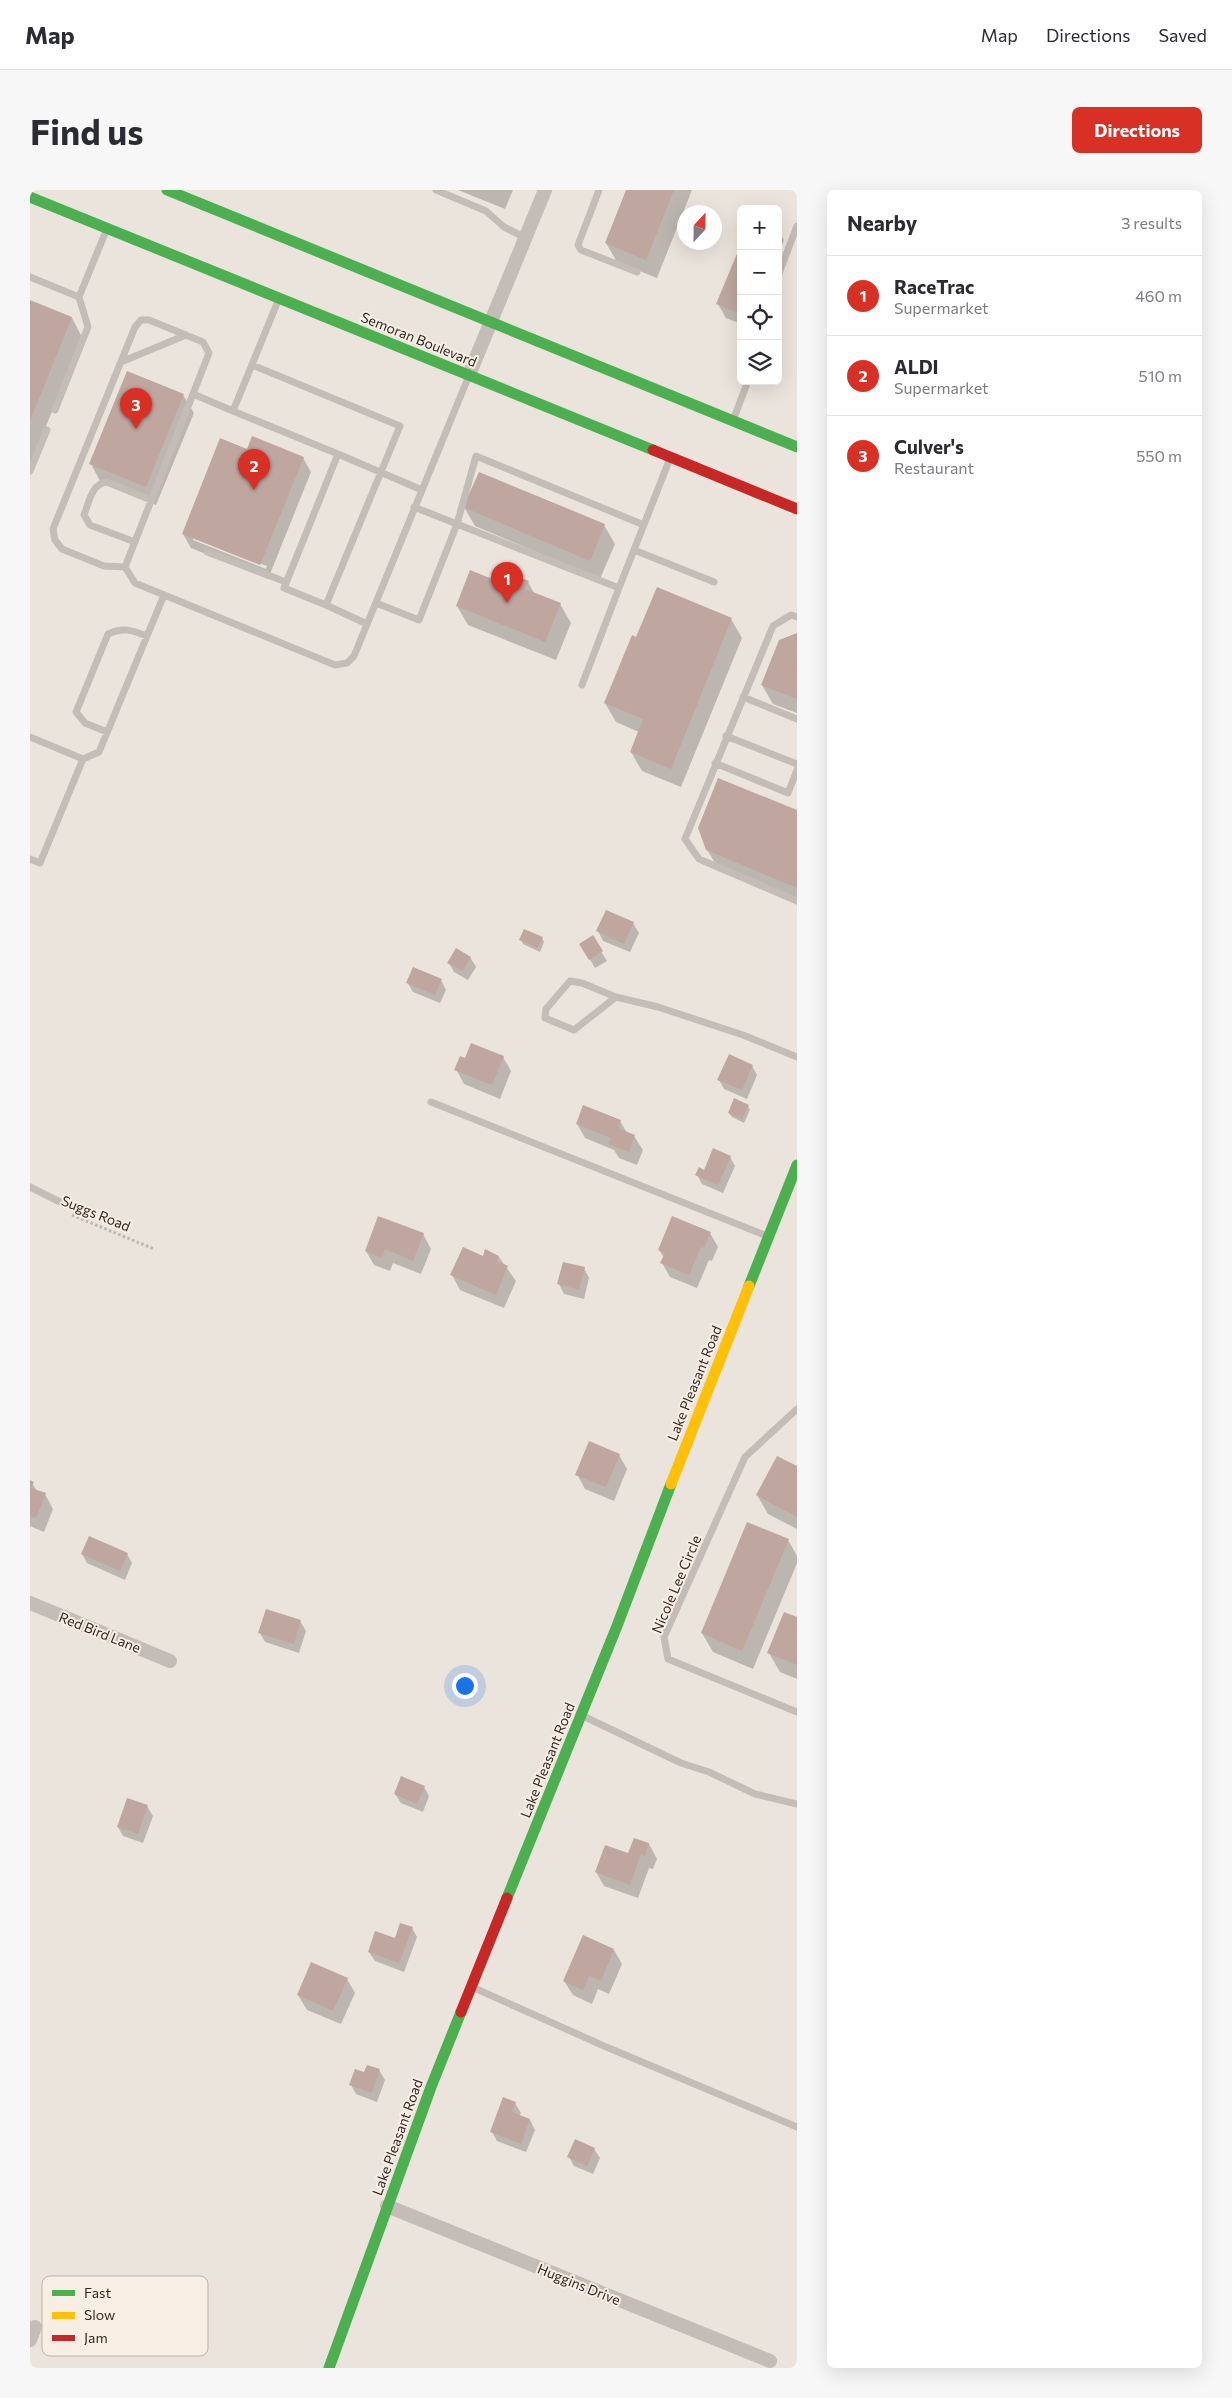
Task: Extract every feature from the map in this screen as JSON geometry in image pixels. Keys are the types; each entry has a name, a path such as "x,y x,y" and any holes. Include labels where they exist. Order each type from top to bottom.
{"main road":[{"path":"167,190 797,447"},
{"name":"Semoran Boulevard","path":"30,197 797,509"},
{"name":"Lake Pleasant Road","path":"329,2368 387,2206 472,1987 797,1165"}],"street":[{"path":"469,375 545,190"},
{"name":"Red Bird Lane","path":"30,1603 170,1661"},
{"name":"Huggins Drive","path":"387,2206 770,2361"}],"lane":[{"path":"436,190 486,210 504,227 526,238"},
{"path":"599,190 578,245 581,250 637,272"},
{"path":"782,265 797,226"},
{"path":"54,410 88,327 79,297 107,228"},
{"path":"30,277 79,297"},
{"path":"233,411 279,298"},
{"path":"141,320 149,320 203,342 207,346 209,353 125,567 104,566 62,549 55,540 53,529 135,327 141,320"},
{"path":"121,362 186,335"},
{"path":"252,365 400,426 326,606"},
{"path":"125,567 135,583 335,665 347,663 354,656 469,375"},
{"path":"732,421 746,385"},
{"path":"193,394 422,490"},
{"path":"30,471 47,430"},
{"path":"338,454 284,588 367,624"},
{"path":"376,603 420,620 456,524 476,456 644,525"},
{"path":"582,685 670,457"},
{"path":"135,542 90,525 84,515 96,485 101,482 107,482 151,500"},
{"path":"414,507 619,588"},
{"path":"634,550 714,582"},
{"path":"207,552 286,582"},
{"path":"30,737 83,758 99,752 164,595"},
{"path":"797,617 792,615 773,626 684,839 699,859 797,901"},
{"path":"108,732 85,723 76,712 108,634 118,629 129,629 147,636"},
{"path":"743,697 797,719"},
{"path":"726,736 797,764"},
{"path":"30,859 40,863 83,758"},
{"path":"715,763 788,793 797,770"},
{"path":"616,998 574,1030 545,1018 546,1008 570,981 582,983 616,998 692,1018 743,1035 797,1057"},
{"path":"431,1102 769,1237"},
{"path":"30,1187 58,1201 73,1205"},
{"name":"Nicole Lee Circle","path":"797,1409 745,1457 664,1638 668,1659 797,1712"},
{"path":"581,1715 681,1763 716,1775 756,1794 797,1804"},
{"path":"472,1987 604,2046 797,2127"}],"path":[{"name":"Suggs Road","path":"65,1213 154,1249"}],"building":[{"path":"626,190 674,190 646,260 605,243"},
{"path":"737,254 737,312 716,304"},
{"path":"30,300 72,317 30,421"},
{"path":"127,371 184,394 146,487 89,464"},
{"path":"252,436 304,457 260,565 182,534 220,438 247,449"},
{"path":"479,472 605,524 590,561 463,507"},
{"path":"470,570 502,583 507,572 529,581 525,589 561,603 545,642 456,606"},
{"path":"657,587 732,618 671,769 630,752 643,719 604,703 632,635 636,637"},
{"path":"797,633 797,699 761,685 779,640"},
{"path":"718,778 797,810 797,888 706,850 698,828"},
{"path":"606,910 634,922 624,944 596,931"},
{"path":"524,929 543,937 538,948 519,940"},
{"path":"593,935 603,951 589,960 579,944"},
{"path":"456,948 471,957 463,971 447,963"},
{"path":"413,967 442,979 435,995 406,983"},
{"path":"471,1043 504,1056 492,1085 454,1070 460,1056 465,1058"},
{"path":"729,1054 753,1065 742,1090 717,1080"},
{"path":"734,1098 749,1105 742,1119 728,1113"},
{"path":"583,1105 621,1120 618,1128 635,1135 629,1152 609,1144 611,1138 576,1124"},
{"path":"713,1148 731,1156 718,1185 695,1175 699,1167 704,1170"},
{"path":"378,1216 424,1233 413,1261 385,1249 382,1258 365,1251"},
{"path":"672,1216 711,1232 704,1248 701,1247 689,1275 660,1263 665,1253 658,1250"},
{"path":"463,1247 483,1256 485,1249 499,1256 497,1261 508,1266 496,1295 450,1275"},
{"path":"563,1262 585,1267 579,1290 557,1284"},
{"path":"589,1441 620,1454 606,1487 575,1475"},
{"path":"777,1456 797,1466 797,1517 756,1495"},
{"path":"30,1480 34,1482 31,1488 46,1493 36,1518 30,1516"},
{"path":"747,1522 789,1539 742,1651 701,1633"},
{"path":"89,1536 128,1553 120,1571 81,1554"},
{"path":"266,1609 301,1620 294,1644 258,1633"},
{"path":"784,1612 797,1617 797,1665 767,1653"},
{"path":"401,1776 425,1786 417,1804 394,1794"},
{"path":"127,1798 148,1805 138,1834 117,1827"},
{"path":"634,1838 649,1843 645,1856 641,1854 630,1885 595,1872 605,1845 628,1853"},
{"path":"400,1923 413,1927 399,1963 368,1952 375,1931 395,1938"},
{"path":"583,1935 614,1949 601,1981 589,1976 583,1990 563,1981"},
{"path":"311,1962 348,1978 333,2011 297,1995"},
{"path":"367,2065 380,2069 372,2093 349,2085 355,2069 364,2072"},
{"path":"503,2097 516,2102 512,2112 530,2119 521,2144 490,2132"},
{"path":"575,2139 595,2148 587,2166 567,2157"}],"traffic: fast":[{"path":"167,190 797,447"},
{"path":"30,197 653,450"},
{"path":"749,1286 797,1165"},
{"path":"507,1898 617,1626 671,1484"},
{"path":"329,2368 431,2087 461,2012"}],"traffic: slow":[{"path":"671,1484 749,1286"}],"traffic: jam":[{"path":"653,450 797,509"},
{"path":"461,2012 507,1898"}],"place":[{"name":"Culver's","path":"136,429"},
{"name":"ALDI","path":"254,490"},
{"name":"RaceTrac","path":"507,603"}]}
